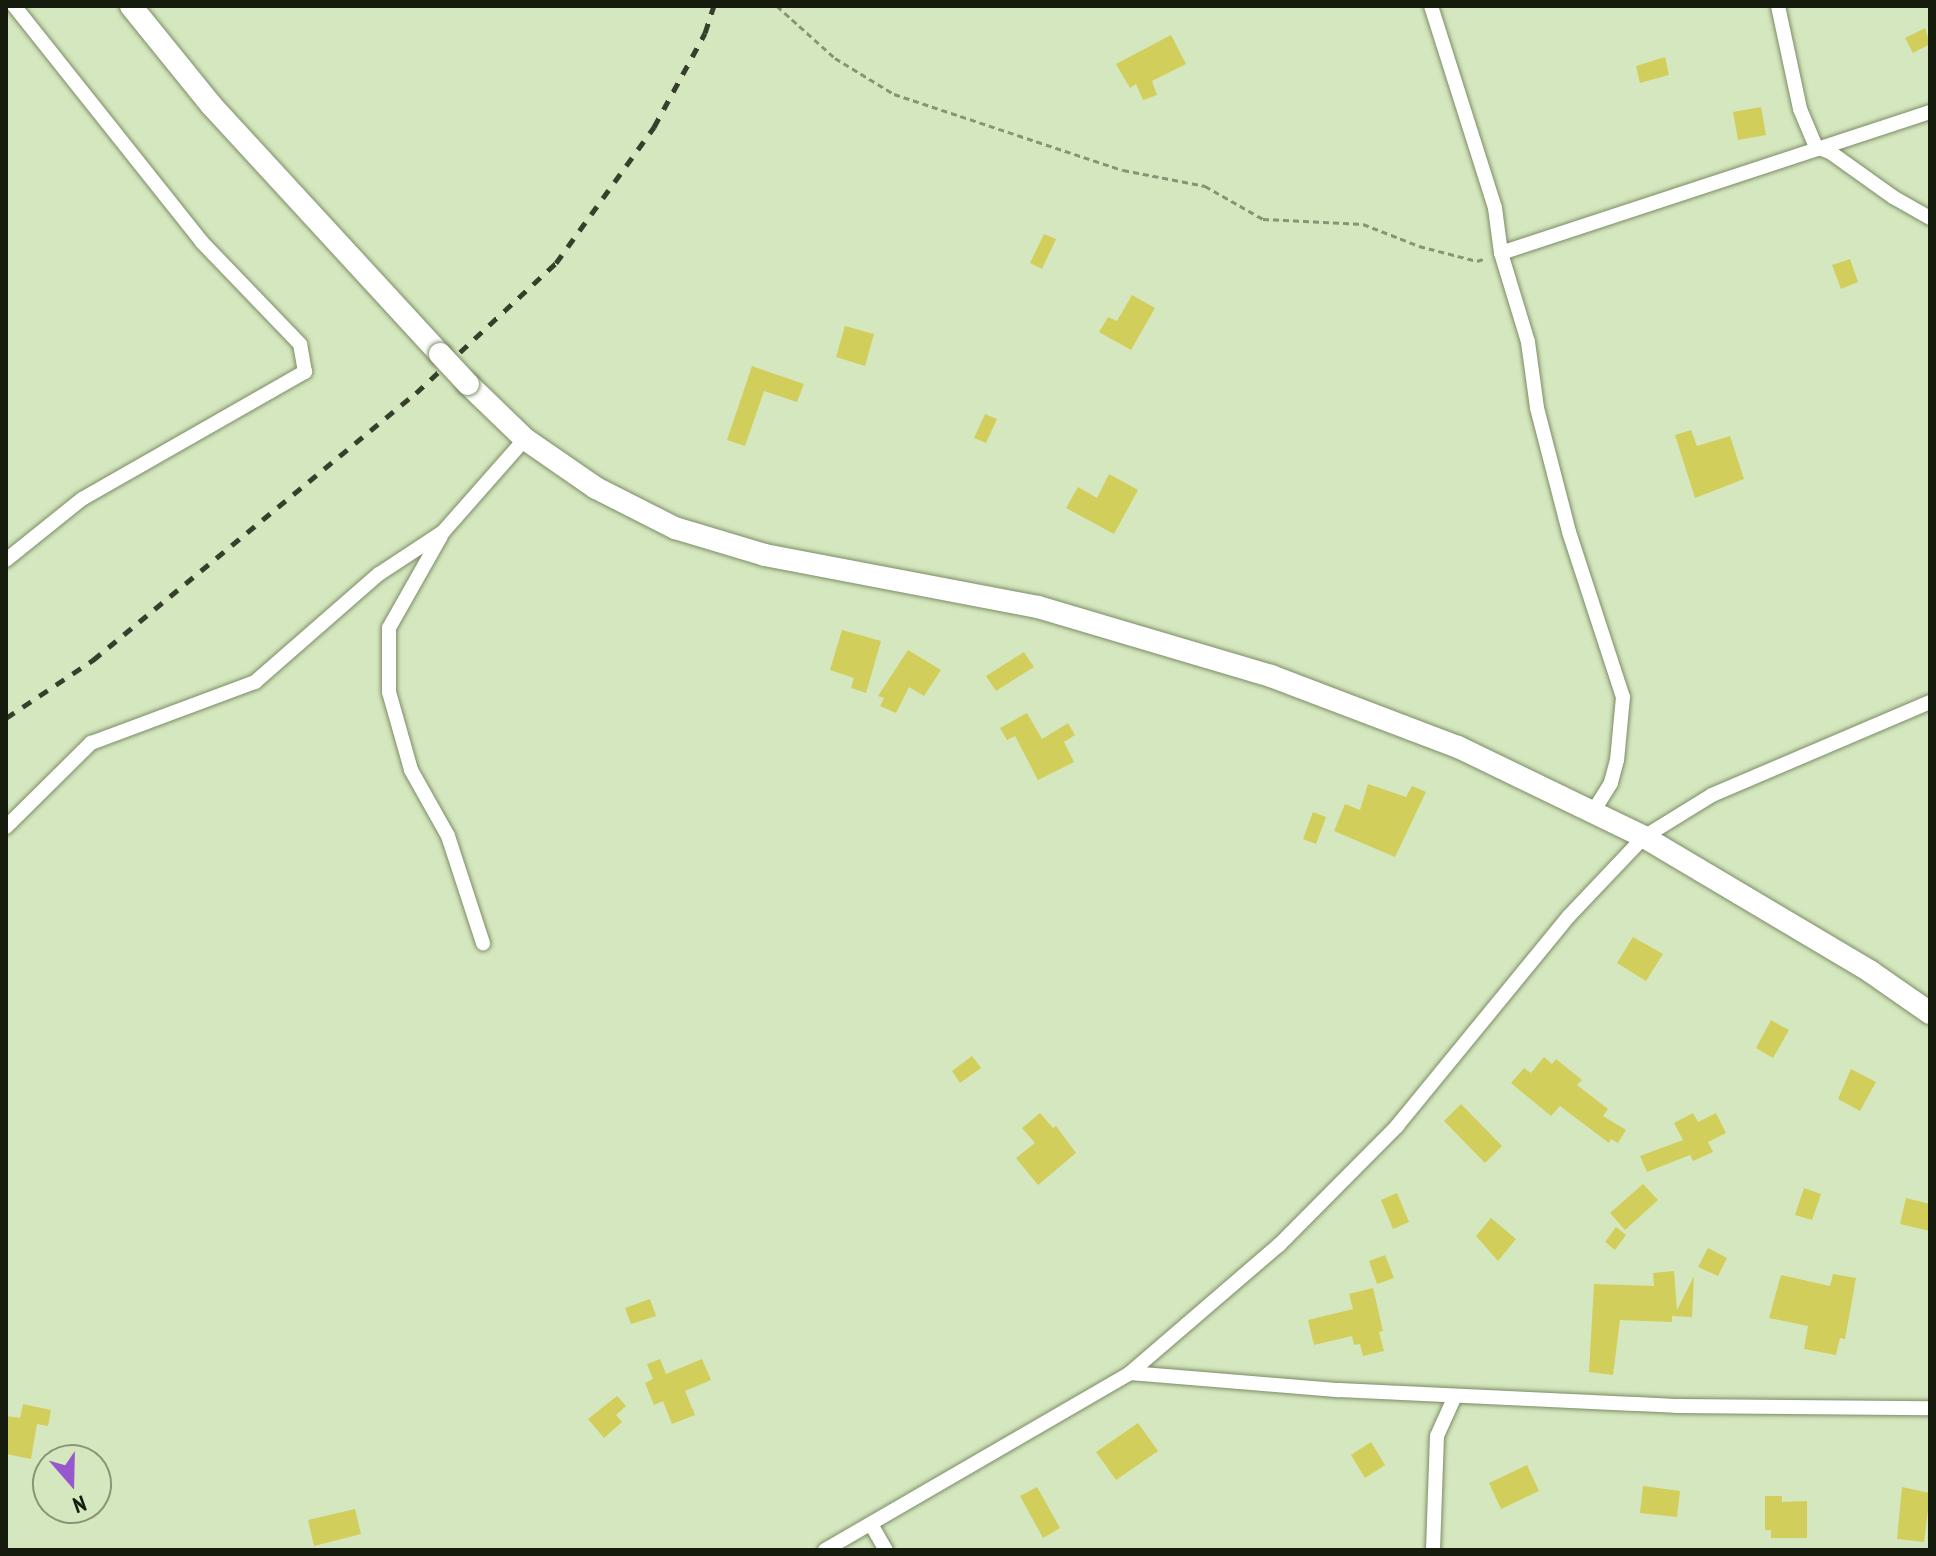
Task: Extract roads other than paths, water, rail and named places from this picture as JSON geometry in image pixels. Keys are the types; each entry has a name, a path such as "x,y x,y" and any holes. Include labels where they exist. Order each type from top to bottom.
{"main road":[{"path":"131,6 212,106 468,384 525,439 596,488 675,528 765,555 1038,607 1271,676 1458,747 1644,837 1871,972 1930,1013"}],"street":[{"path":"6,560 82,499 305,372 300,344 202,242 14,6"},
{"path":"1431,6 1495,208 1501,253 1528,342 1537,408 1569,532 1623,697 1617,760 1611,783 1592,814"},
{"path":"1778,6 1800,109 1816,147 1830,152 1893,197 1930,218"},
{"path":"1501,253 1621,215 1702,185 1790,161 1816,147 1930,112"},
{"path":"483,943 448,836 411,770 389,692 389,628 443,532 525,439"},
{"path":"6,827 91,743 255,682 379,574 443,532"},
{"path":"825,1550 872,1526 1130,1373 1279,1245 1397,1126 1569,916 1644,837 1712,795 1930,702"},
{"path":"1130,1373 1455,1396 1676,1406 1930,1408"},
{"path":"1433,1550 1437,1436 1455,1396"},
{"path":"872,1526 886,1550"}],"railway":[{"path":"6,718 93,660 416,393 556,263 654,127 705,33 714,6"}]}
